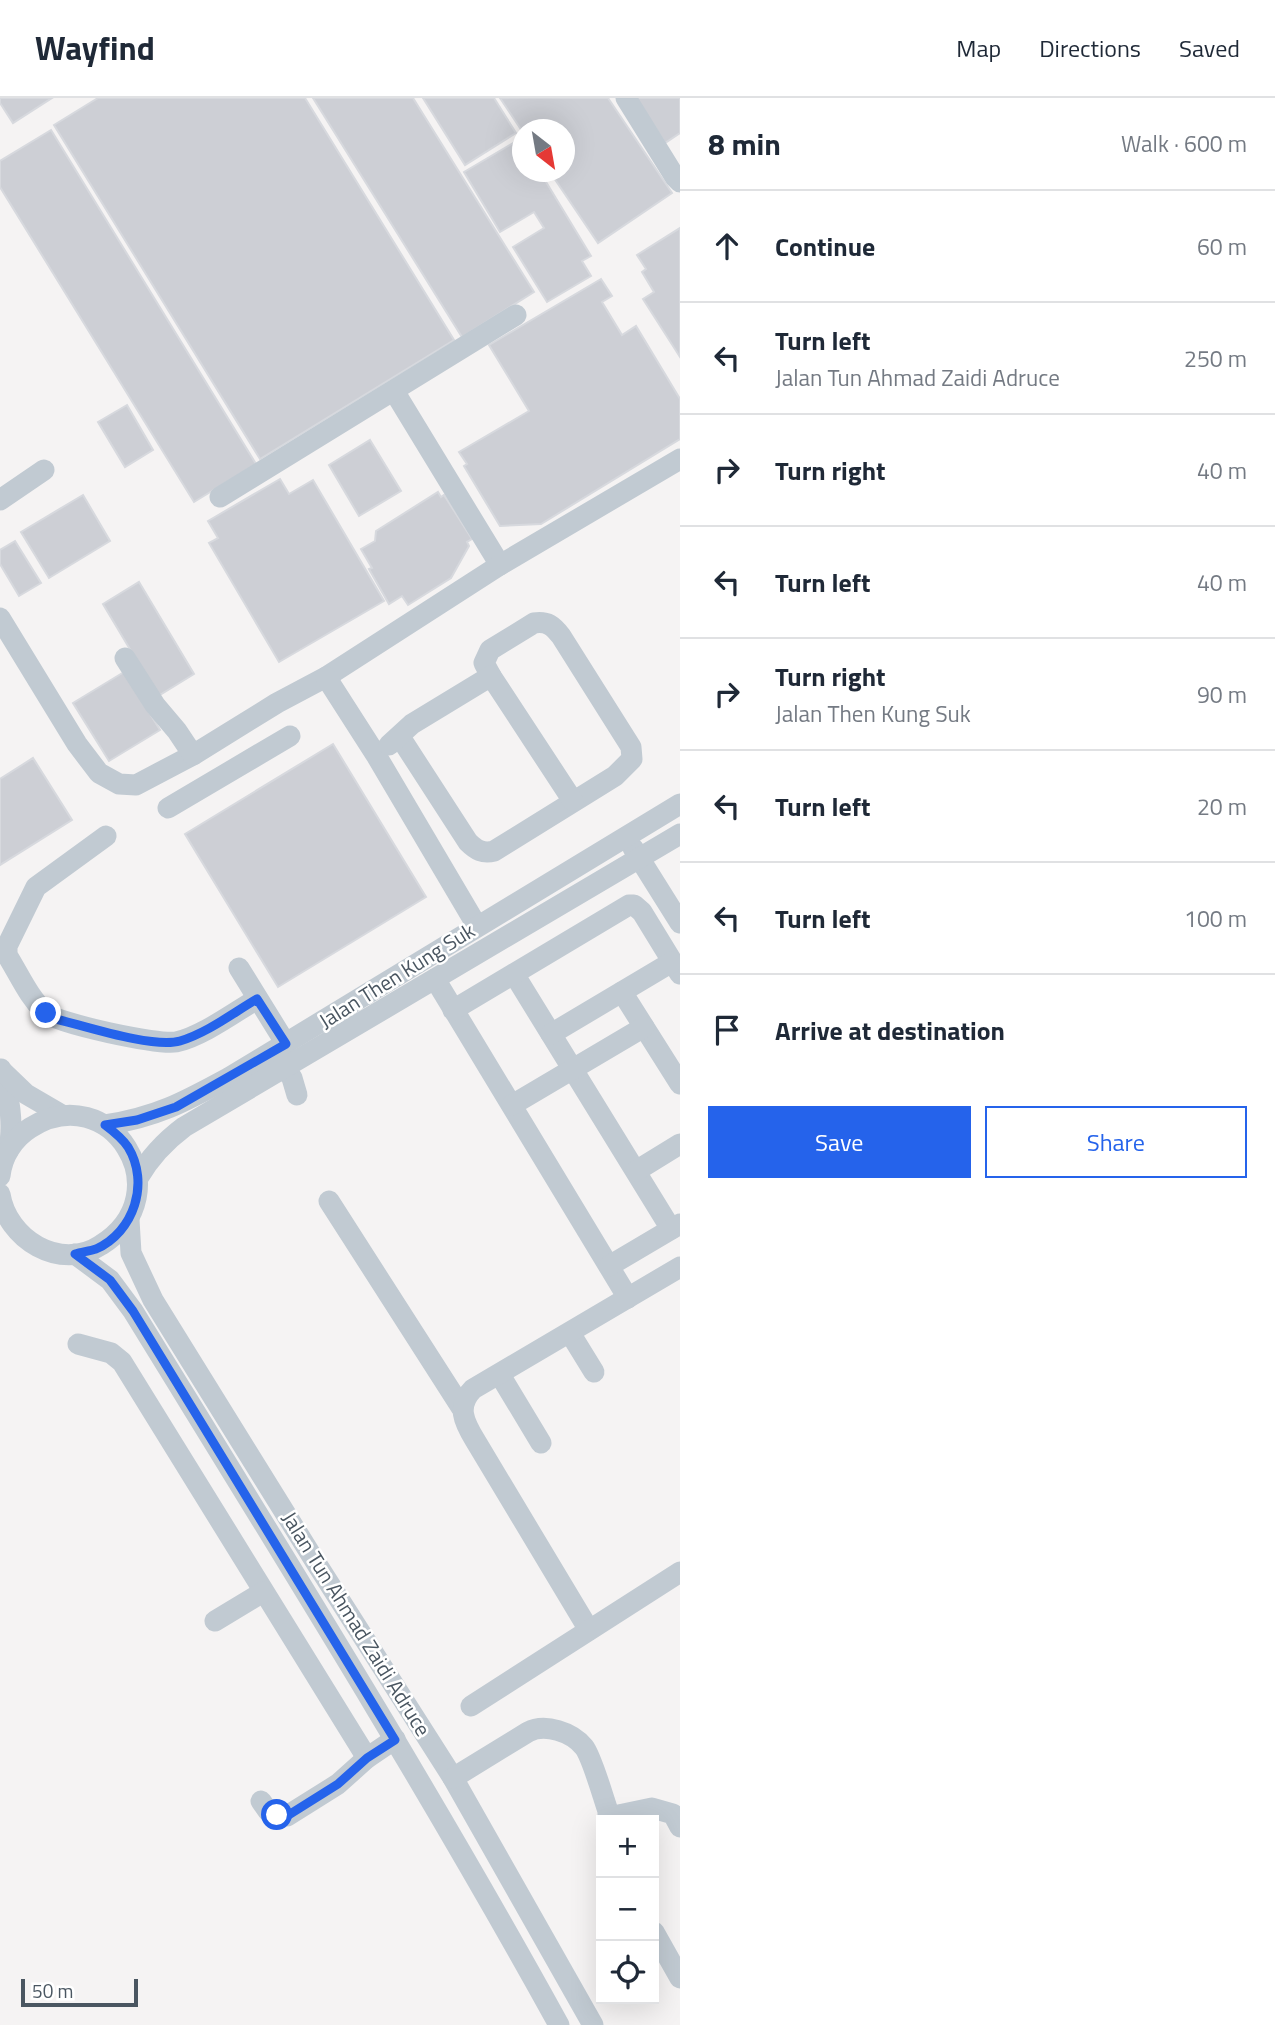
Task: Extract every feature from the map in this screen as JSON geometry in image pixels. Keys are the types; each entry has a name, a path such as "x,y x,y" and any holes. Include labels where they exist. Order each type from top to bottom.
{"street":[{"path":"626,98 674,177 680,182"},
{"path":"220,497 516,315"},
{"path":"394,391 499,565"},
{"path":"0,618 77,744 99,773 119,784 136,785 326,677 499,565 680,459"},
{"path":"0,500 44,470"},
{"path":"400,737 468,842 479,851 494,851 615,776 627,766 633,753 552,625 534,623 490,650 484,663 573,801"},
{"path":"125,658 155,705 193,755"},
{"path":"376,755 412,724 491,676"},
{"path":"326,677 376,755 477,926"},
{"path":"169,808 290,736"},
{"path":"173,766 188,795"},
{"name":"Jalan Then Kung Suk","path":"105,1125 137,1120 176,1107 286,1044 680,804"},
{"name":"Jalan Then Kung Suk","path":"138,1178 148,1160 165,1141 184,1126 285,1068 378,1023 435,979 680,834"},
{"path":"106,836 37,887 7,946 7,955 38,1005 52,1018 158,1043 178,1042 194,1035 257,999"},
{"path":"626,837 680,923"},
{"path":"453,1010 629,905 634,905 642,912 676,968 622,992 551,1034"},
{"path":"239,968 286,1044"},
{"path":"514,974 636,1171 676,1226 608,1266"},
{"path":"435,979 628,1298"},
{"path":"622,992 680,1084"},
{"path":"512,1105 644,1027"},
{"path":"285,1068 292,1077 297,1095"},
{"path":"0,1069 26,1094 62,1115"},
{"path":"0,1069 10,1100 12,1119 9,1149"},
{"path":"0,1176 9,1149 23,1133 41,1121 62,1115 84,1117 105,1125 118,1135 135,1162 138,1178 137,1200 129,1220 115,1237 96,1249 75,1254 56,1254 38,1248 5,1226 0,1194"},
{"path":"636,1171 680,1144"},
{"path":"329,1201 461,1407 465,1424 589,1630"},
{"name":"Jalan Tun Ahmad Zaidi Adruce","path":"129,1220 131,1253 153,1300 453,1778 593,2025"},
{"name":"Jalan Tun Ahmad Zaidi Adruce","path":"75,1254 104,1273 118,1290 225,1460 501,1919 559,2025"},
{"path":"461,1407 465,1396 473,1389 680,1267"},
{"path":"570,1333 594,1372"},
{"path":"78,1343 111,1353 122,1362 367,1758"},
{"path":"500,1374 541,1443"},
{"path":"193,1479 225,1460"},
{"path":"471,1706 680,1572"},
{"path":"215,1621 262,1592"},
{"path":"453,1778 528,1731 541,1728 554,1730 568,1735 584,1747 607,1815"},
{"path":"261,1801 268,1811 287,1816 338,1784 367,1758 395,1740"},
{"path":"624,1815 652,1808 673,1814 680,1827"},
{"path":"659,1941 680,1978"}],"building":[{"path":"0,98 52,98 13,123 0,103"},
{"path":"98,98 305,98 454,340 260,459 54,125"},
{"path":"313,98 413,98 534,292 462,337"},
{"path":"423,98 494,98 512,127 512,136 465,165"},
{"path":"500,98 608,98 672,193 598,243 557,182 575,182 575,119 514,119"},
{"path":"636,98 680,98 680,133 665,143"},
{"path":"51,130 256,464 194,502 0,187 0,161"},
{"path":"512,144 512,182 546,182 591,256 582,261 591,276 547,302 513,247 544,228 534,212 500,232 464,172"},
{"path":"680,228 680,357 643,299 654,292 642,272 646,269 637,255"},
{"path":"601,279 612,296 602,302 622,335 636,326 680,399 680,439 541,524 500,526 464,466 467,464 459,452 529,411 489,345"},
{"path":"127,405 153,450 125,467 98,422"},
{"path":"370,440 401,491 359,516 329,465"},
{"path":"280,479 289,494 313,480 384,601 279,662 209,543 218,538 208,521"},
{"path":"438,492 441,497 444,495 472,539 467,542 469,546 451,578 408,605 402,596 389,604 361,549 375,541 376,531"},
{"path":"83,495 110,541 49,578 21,532"},
{"path":"15,541 41,583 19,596 0,564 0,550"},
{"path":"139,582 194,674 158,696 103,604"},
{"path":"124,672 160,730 109,761 73,703"},
{"path":"333,744 426,897 278,987 185,834"},
{"path":"33,758 72,820 0,865 0,779"}],"route":[{"path":"46,1013 52,1018 158,1043 178,1042 257,999 286,1044 176,1107 137,1120 105,1125 128,1147 135,1162 138,1178 137,1200 129,1220 115,1237 96,1249 75,1254 104,1273 133,1311 395,1740 367,1758 338,1784 287,1816 277,1815"}]}
